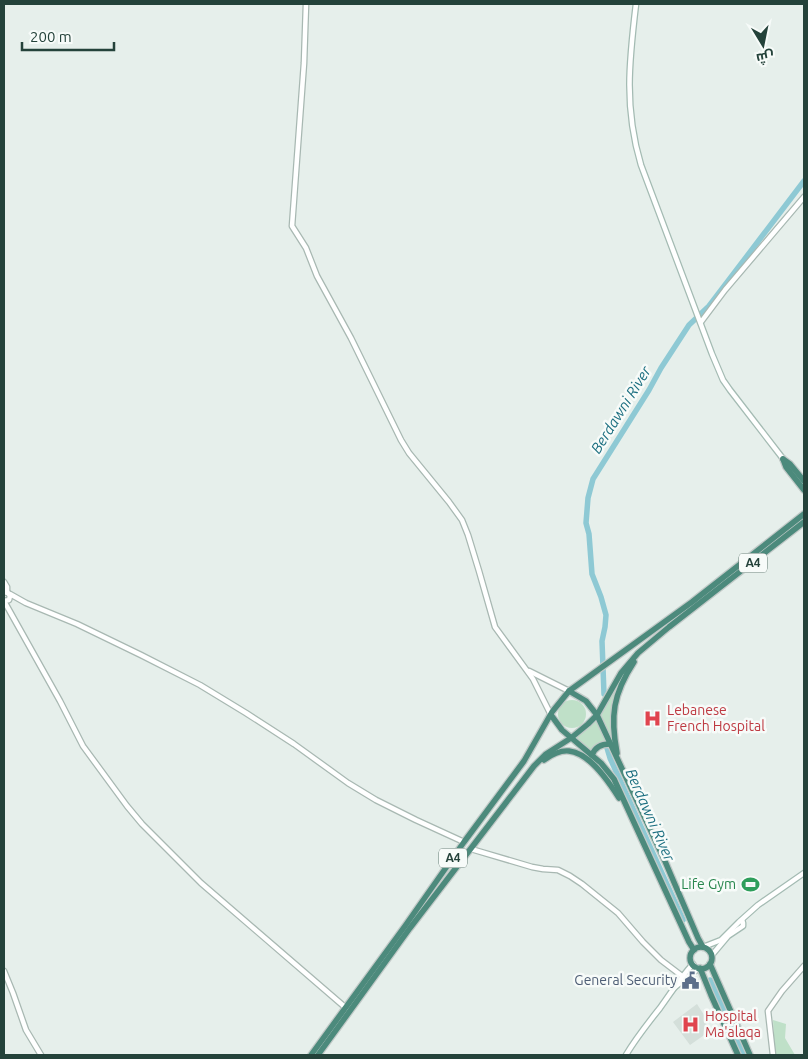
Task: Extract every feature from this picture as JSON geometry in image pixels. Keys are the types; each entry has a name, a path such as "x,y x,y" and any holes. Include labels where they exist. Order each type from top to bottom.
{"highway":[{"path":"783,459 790,464 804,481"},
{"path":"783,459 786,467 804,490"},
{"name":"A4","path":"311,1055 524,761 560,702 569,691 692,602 804,514"},
{"name":"A4","path":"318,1055 410,928 531,771 546,754 571,738 597,715 621,674 638,653 802,524"},
{"path":"620,765 614,735 614,709 619,690 638,653"},
{"path":"569,691 586,701 597,715 668,868 698,938 703,947 708,949 712,955 711,967 750,1055"},
{"path":"551,716 571,738 592,755 610,774 694,950"},
{"path":"592,755 598,747 610,744"},
{"path":"531,771 542,761 558,753 569,751 578,754 588,759 598,770 628,809"},
{"path":"470,834 478,840"},
{"path":"458,851 466,856"},
{"path":"689,942 694,942 698,938"},
{"path":"703,947 694,950 691,957 693,964 700,970 738,1055"},
{"path":"700,970 711,967"}],"street":[{"path":"306,4 304,63 292,226 306,248 317,276 351,338 401,440 409,453 450,502 462,520 495,626 528,670 551,716"},
{"path":"636,4 628,82 637,152 646,178 726,385 804,486"},
{"path":"700,320 804,198"},
{"path":"4,582 10,598 6,601"},
{"path":"7,593 83,627 200,685 294,744 348,784 376,800 464,842"},
{"path":"6,601 26,603"},
{"path":"6,601 11,615 83,746 142,824 201,883 346,1008"},
{"path":"528,670 569,691"},
{"path":"471,849 532,867 558,870 570,876 618,912 643,942 661,960 682,976"},
{"path":"703,947 721,940 758,905 804,873"},
{"path":"712,955 728,936 742,926 742,920"},
{"path":"716,943 713,947 717,950"},
{"path":"626,1055 672,989 693,964"},
{"path":"773,1055 768,1011 782,991 804,966"},
{"path":"672,989 700,970"},
{"path":"4,971 26,1030 41,1055"}],"shaded area":[{"name":"Hospital Ma'alaqa","path":"697,1004 704,1015 707,1026 704,1030 707,1033 690,1045 673,1022"}],"green space":[{"path":"623,673 612,702 613,743 600,715"},
{"path":"572,700 582,704 586,714 582,724 572,728 562,724 558,714 562,704"},
{"path":"597,719 606,741 595,745 590,751 575,737 589,728"},
{"path":"773,1020 786,1024 785,1038 795,1055 775,1055"}],"waterway":[{"name":"Berdawni River","path":"604,694 602,641 606,615 592,574 589,534 586,523 588,498 593,479 689,325 709,306 804,181"},
{"name":"Berdawni River","path":"607,748 683,920"},
{"name":"Berdawni River","path":"710,980 744,1055"}],"place":[{"name":"Lebanese French Hospital","path":"653,718"},
{"name":"Life Gym","path":"750,884"},
{"name":"General Security","path":"691,980"},
{"name":"Hospital Ma'alaqa","path":"691,1024"}]}
